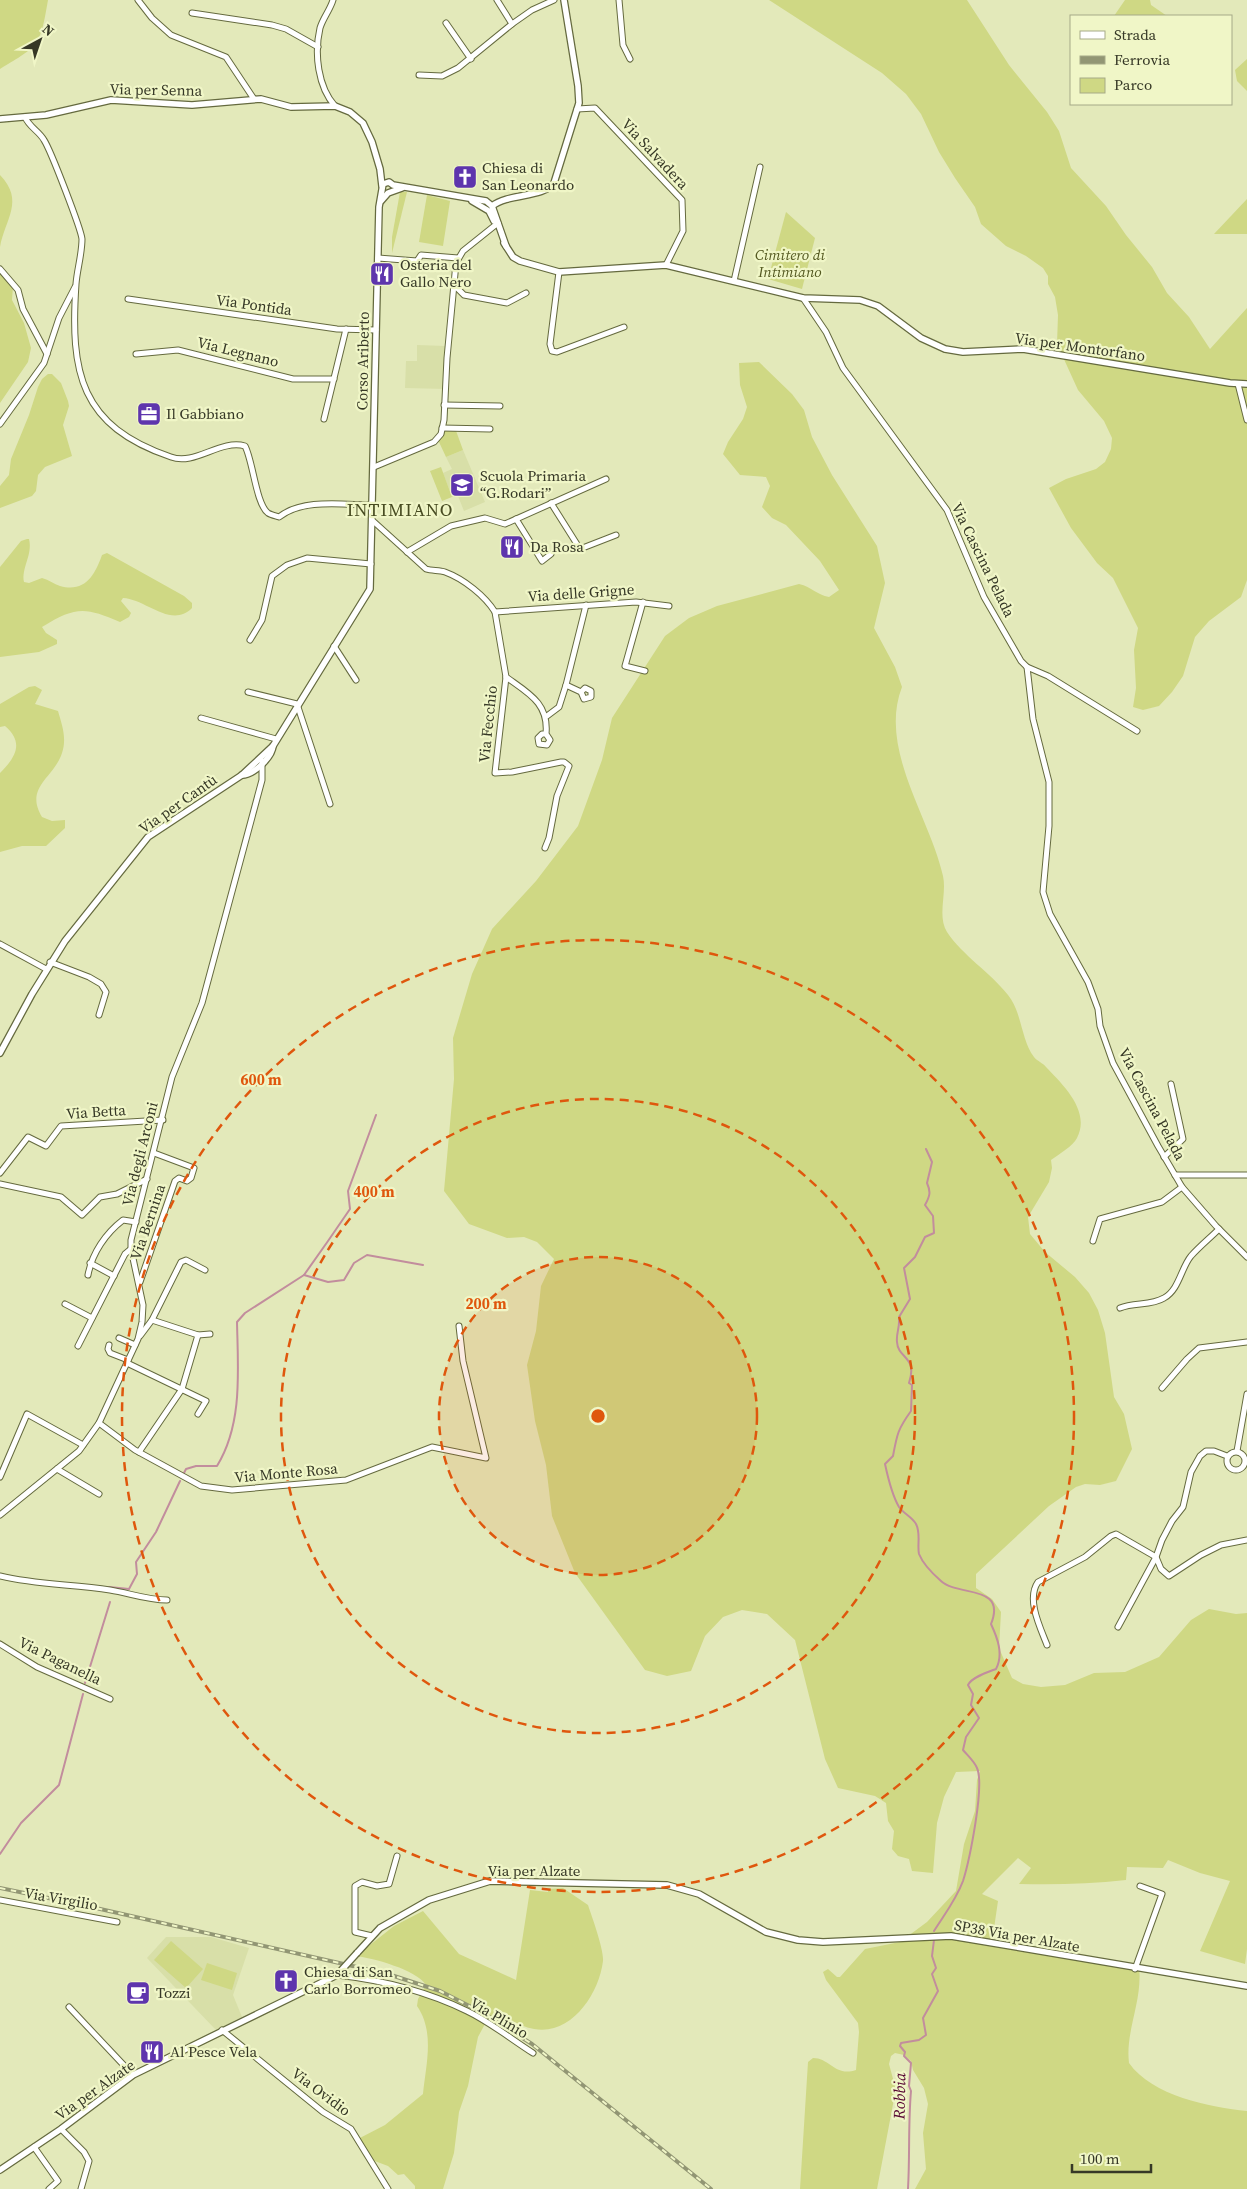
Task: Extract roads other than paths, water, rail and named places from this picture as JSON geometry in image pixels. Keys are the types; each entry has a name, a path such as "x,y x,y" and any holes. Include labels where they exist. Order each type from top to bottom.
{"street":[{"path":"138,0 152,18 171,34 226,57 254,99"},
{"path":"496,0 512,24"},
{"path":"419,75 442,76 458,68 512,24 532,10 554,0"},
{"path":"464,197 486,206 492,206 507,198 544,190 552,186 578,109 578,86 564,0"},
{"path":"619,0 623,45 630,60"},
{"path":"333,2 319,30 318,47 321,81 324,92 336,106 350,112 363,123 372,142 388,188 405,187 482,200 492,206 496,224"},
{"path":"192,13 272,25 286,29 318,47"},
{"path":"446,24 471,59"},
{"name":"Via per Senna","path":"0,119 25,117 111,100 192,105 254,99 291,107 336,106"},
{"name":"Via Salvadera","path":"578,109 595,108 682,200 683,231 666,265"},
{"path":"25,117 28,125 44,140 82,238 76,284 75,342 79,368 90,399 106,422 136,442 174,458 186,458 224,446 238,444 245,446 250,455 262,505 268,513 279,517 296,507 373,505"},
{"path":"734,281 760,167"},
{"name":"Corso Ariberto","path":"373,521 380,202 388,188"},
{"path":"472,200 489,211 496,224"},
{"path":"374,467 434,442 442,428 453,285 458,258 496,224"},
{"name":"Via per Montorfano","path":"496,224 506,246 520,261 559,272 666,265 803,298 860,300 878,306 921,338 945,349 963,352 1023,349 1247,384"},
{"path":"378,258 417,261 422,255 458,258"},
{"path":"0,269 18,290 23,308 47,354"},
{"path":"559,272 550,344 552,350 557,352 624,327"},
{"path":"0,424 44,363 59,318 76,284"},
{"path":"453,285 464,294 507,303 526,293"},
{"name":"Via Cascina Pelada","path":"803,298 826,332 843,368 947,510 984,597 1021,661 1027,667 1033,718 1049,782 1050,826 1043,892 1050,914 1088,982 1098,1009 1100,1026 1112,1063 1164,1157 1182,1187 1247,1257"},
{"name":"Via Pontida","path":"128,299 346,330 376,330"},
{"path":"324,419 346,330"},
{"name":"Via Legnano","path":"136,354 178,350 293,379 334,379"},
{"path":"1238,384 1247,420"},
{"path":"444,404 500,406"},
{"path":"442,428 490,429"},
{"path":"407,552 450,526 485,518 505,524 606,479"},
{"path":"551,503 580,549 616,535"},
{"path":"516,519 542,561 551,554"},
{"path":"373,521 426,569 436,572 442,571 458,579 490,604 495,612"},
{"name":"Via per Cantù","path":"0,1053 50,962 148,837 242,775 261,761 274,746 276,739 297,704 370,589 373,521"},
{"path":"250,640 262,620 272,576 287,565 307,558 371,564"},
{"path":"643,602 625,666 645,671"},
{"name":"Via delle Grigne","path":"495,612 643,602 669,606"},
{"path":"547,716 559,707 586,605"},
{"name":"Via Fecchio","path":"495,612 506,677 495,773 512,772 561,762 567,764 569,770 557,796 549,838 545,848"},
{"path":"334,646 356,680"},
{"path":"1027,667 1048,676 1137,731"},
{"path":"506,677 536,700 547,716 546,734"},
{"path":"566,685 581,692"},
{"path":"248,692 297,704 330,804"},
{"path":"201,718 276,739"},
{"path":"242,775 251,771 261,761"},
{"name":"Via degli Arconi","path":"0,1515 57,1469 83,1445 98,1423 138,1339 144,1305 131,1249 136,1222 163,1120 172,1077 202,1003 262,779 261,761"},
{"path":"251,771 260,773 262,779"},
{"path":"0,944 46,969"},
{"path":"50,962 101,984 106,992 99,1015"},
{"path":"1164,1157 1183,1139 1171,1084"},
{"name":"Via Betta","path":"0,1173 28,1136 46,1146 61,1126 163,1120"},
{"name":"Via Bernina","path":"140,1282 175,1181 179,1178 187,1181 191,1178 194,1168 154,1153"},
{"path":"1175,1175 1247,1176"},
{"path":"0,1184 61,1197 82,1215 100,1197 117,1194 147,1179"},
{"path":"1093,1241 1100,1219 1162,1202 1182,1187"},
{"path":"88,1275 90,1263 102,1242 118,1223 123,1220 136,1222"},
{"path":"1120,1308 1132,1303 1153,1302 1166,1297 1175,1286 1190,1257 1219,1229"},
{"path":"78,1346 125,1254 131,1249"},
{"path":"138,1339 152,1320 181,1262 186,1260 205,1270"},
{"path":"90,1263 114,1276"},
{"path":"65,1304 92,1318"},
{"path":"152,1320 198,1335 210,1334"},
{"name":"Via Monte Rosa","path":"98,1423 139,1452 201,1486 232,1490 346,1480 432,1447 486,1458 463,1361 458,1326"},
{"path":"139,1452 182,1389 198,1335"},
{"path":"119,1338 135,1345"},
{"path":"1162,1388 1199,1348 1247,1342"},
{"path":"109,1345 110,1353 206,1401 198,1414"},
{"path":"1237,1451 1247,1394"},
{"path":"0,1477 27,1414 83,1445"},
{"path":"1118,1627 1156,1558 1169,1527 1183,1507 1191,1472 1200,1456 1206,1452 1227,1456 1237,1451"},
{"path":"1227,1456 1226,1463 1233,1470 1242,1468 1246,1462 1242,1454 1237,1451"},
{"path":"57,1469 99,1494"},
{"path":"1047,1645 1034,1603 1034,1587 1038,1582 1085,1557 1116,1534 1156,1558 1166,1574 1172,1576 1201,1554 1221,1545 1247,1540"},
{"path":"0,1576 33,1582 110,1590 156,1600 167,1600"},
{"name":"Via Paganella","path":"0,1644 37,1667 110,1699"},
{"path":"372,1936 355,1932 355,1886 362,1882 378,1886 389,1884 397,1856"},
{"name":"Via per Alzate","path":"0,2170 61,2129 133,2075 337,1975 380,1928 429,1900 490,1881 677,1886 700,1894 752,1925 781,1936"},
{"path":"1135,1969 1162,1894 1140,1886"},
{"name":"Via Virgilio","path":"0,1900 117,1922"},
{"name":"SP38 Via per Alzate","path":"781,1936 823,1942 951,1936 1135,1969 1247,1986"},
{"name":"Via Plinio","path":"337,1975 369,1978 416,1992 468,2011 532,2053"},
{"path":"69,2008 133,2075"},
{"name":"Via Ovidio","path":"222,2030 323,2112 351,2129 388,2189"},
{"path":"61,2129 89,2161 81,2189"},
{"path":"34,2147 58,2181 49,2189"}],"waterway":[{"path":"183,1475 186,1469 196,1466 217,1466 225,1450 235,1415 238,1378 237,1322 245,1313 304,1275 350,1209 348,1191 376,1115"},
{"path":"926,1149 932,1162 927,1183 929,1194 925,1205 933,1216 934,1233 925,1237 915,1257 904,1268 910,1299 899,1317 897,1339 898,1348 907,1359 911,1368 909,1383 912,1385 911,1411 899,1432 893,1456 885,1464 890,1486 899,1507 914,1522 917,1528 919,1554 926,1565 941,1581 949,1586 987,1597 992,1603 994,1611 991,1624 1000,1652 996,1669 977,1677 968,1685 973,1694 971,1705 979,1718 966,1737 963,1750 977,1768 979,1777 978,1807 963,1881 934,1931"},
{"path":"304,1275 328,1282 344,1280 354,1263 367,1255 423,1265"},
{"path":"109,1587 129,1589 137,1574 136,1562 156,1532 180,1481"},
{"path":"85,1683 110,1602"},
{"path":"0,1854 21,1823 59,1785 83,1694"},
{"name":"Robbia","path":"908,2189 911,2063 904,2056 905,2052 900,2046 901,2043 919,2040 926,2035 923,2018 938,1991 932,1974 936,1968 932,1956 934,1940"}],"railway":[{"path":"0,1888 388,1974 440,1991 483,2013 532,2044 711,2189"}],"place":[{"name":"Chiesa di San Leonardo","path":"465,177"},
{"name":"Osteria del Gallo Nero","path":"382,274"},
{"name":"Il Gabbiano","path":"149,414"},
{"name":"Scuola Primaria “G.Rodari”","path":"462,485"},
{"name":"Da Rosa","path":"512,547"},
{"name":"Chiesa di San Carlo Borromeo","path":"286,1981"},
{"name":"Tozzi","path":"138,1993"},
{"name":"Al Pesce Vela","path":"152,2052"}],"district":[{"name":"INTIMIANO","path":"400,510"}],"park label":[{"name":"Cimitero di Intimiano","path":"790,264"}]}
